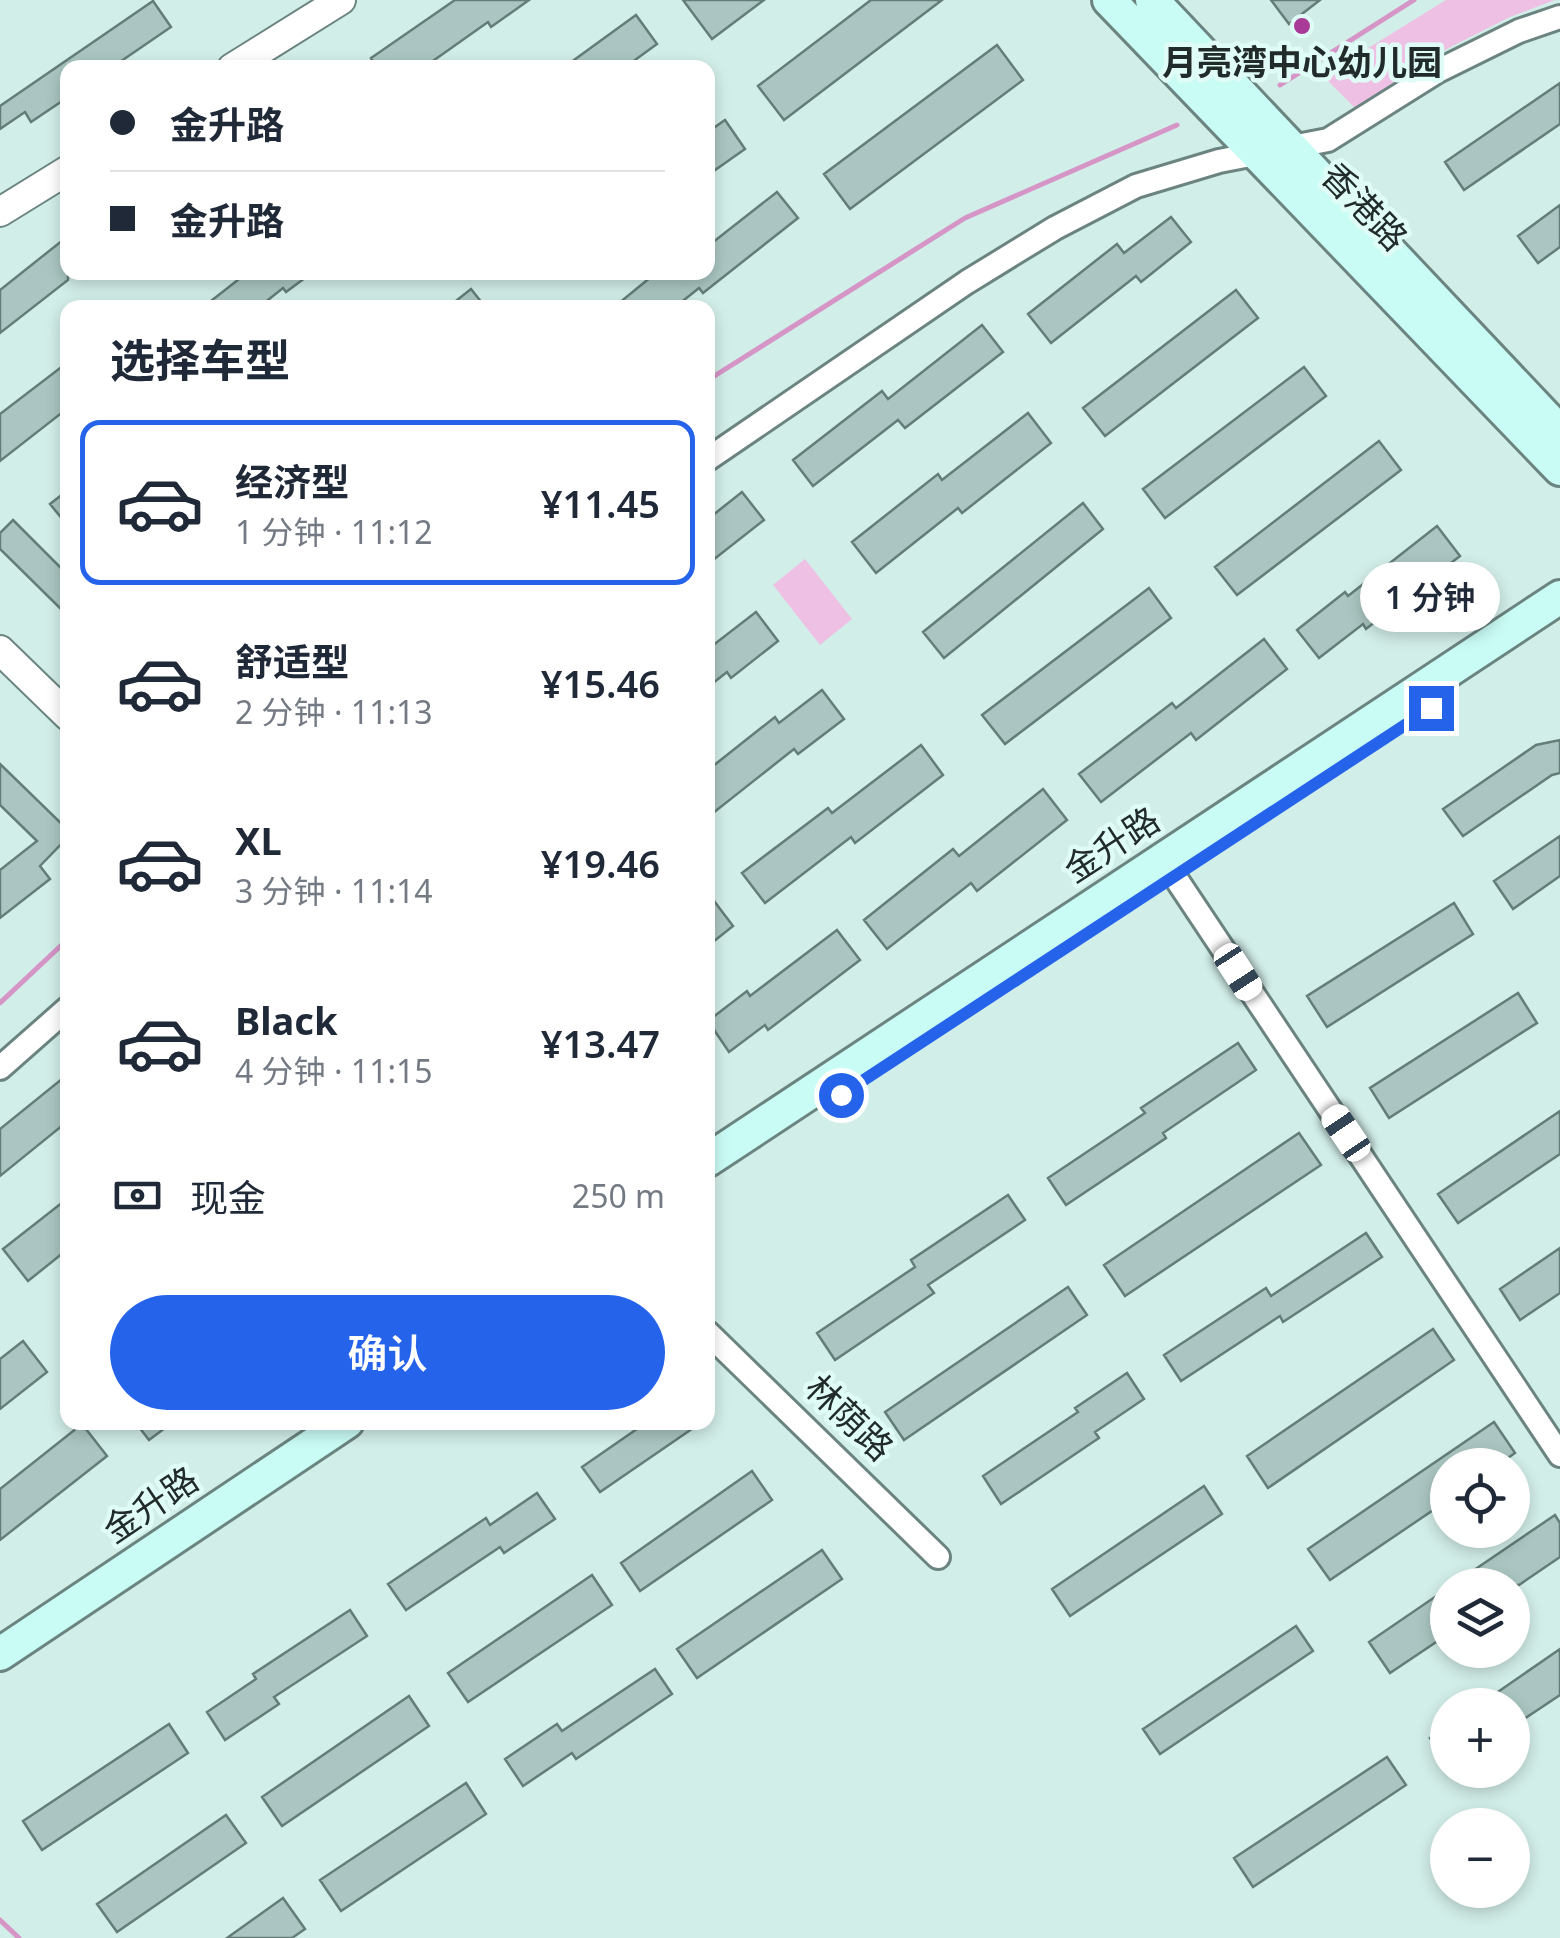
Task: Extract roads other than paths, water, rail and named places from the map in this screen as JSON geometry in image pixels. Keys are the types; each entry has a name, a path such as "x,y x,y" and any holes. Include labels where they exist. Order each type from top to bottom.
{"main road":[{"name":"香港路","path":"1110,0 1560,469"},
{"name":"香港路","path":"1152,0 1560,432"},
{"name":"金升路","path":"715,1178 1558,603"},
{"name":"金升路","path":"715,1156 1168,868"},
{"name":"金升路","path":"0,1628 298,1430"},
{"name":"金升路","path":"0,1654 335,1430"}],"street":[{"path":"245,60 341,0"},
{"path":"715,454 951,293 1054,228 1136,186 1219,161 1328,140 1438,71 1519,31 1560,17"},
{"path":"0,212 60,175"},
{"path":"0,650 60,708"},
{"path":"1168,868 1560,1455"},
{"path":"0,1068 60,1015"},
{"name":"林荫路","path":"715,1339 938,1557"}],"waterway":[{"path":"1280,85 1414,0"},
{"path":"715,376 965,218 1177,125"},
{"path":"0,1003 60,947"},
{"path":"0,1920 19,1938"}],"place":[{"name":"月亮湾中心幼儿园","path":"1302,26"}]}
